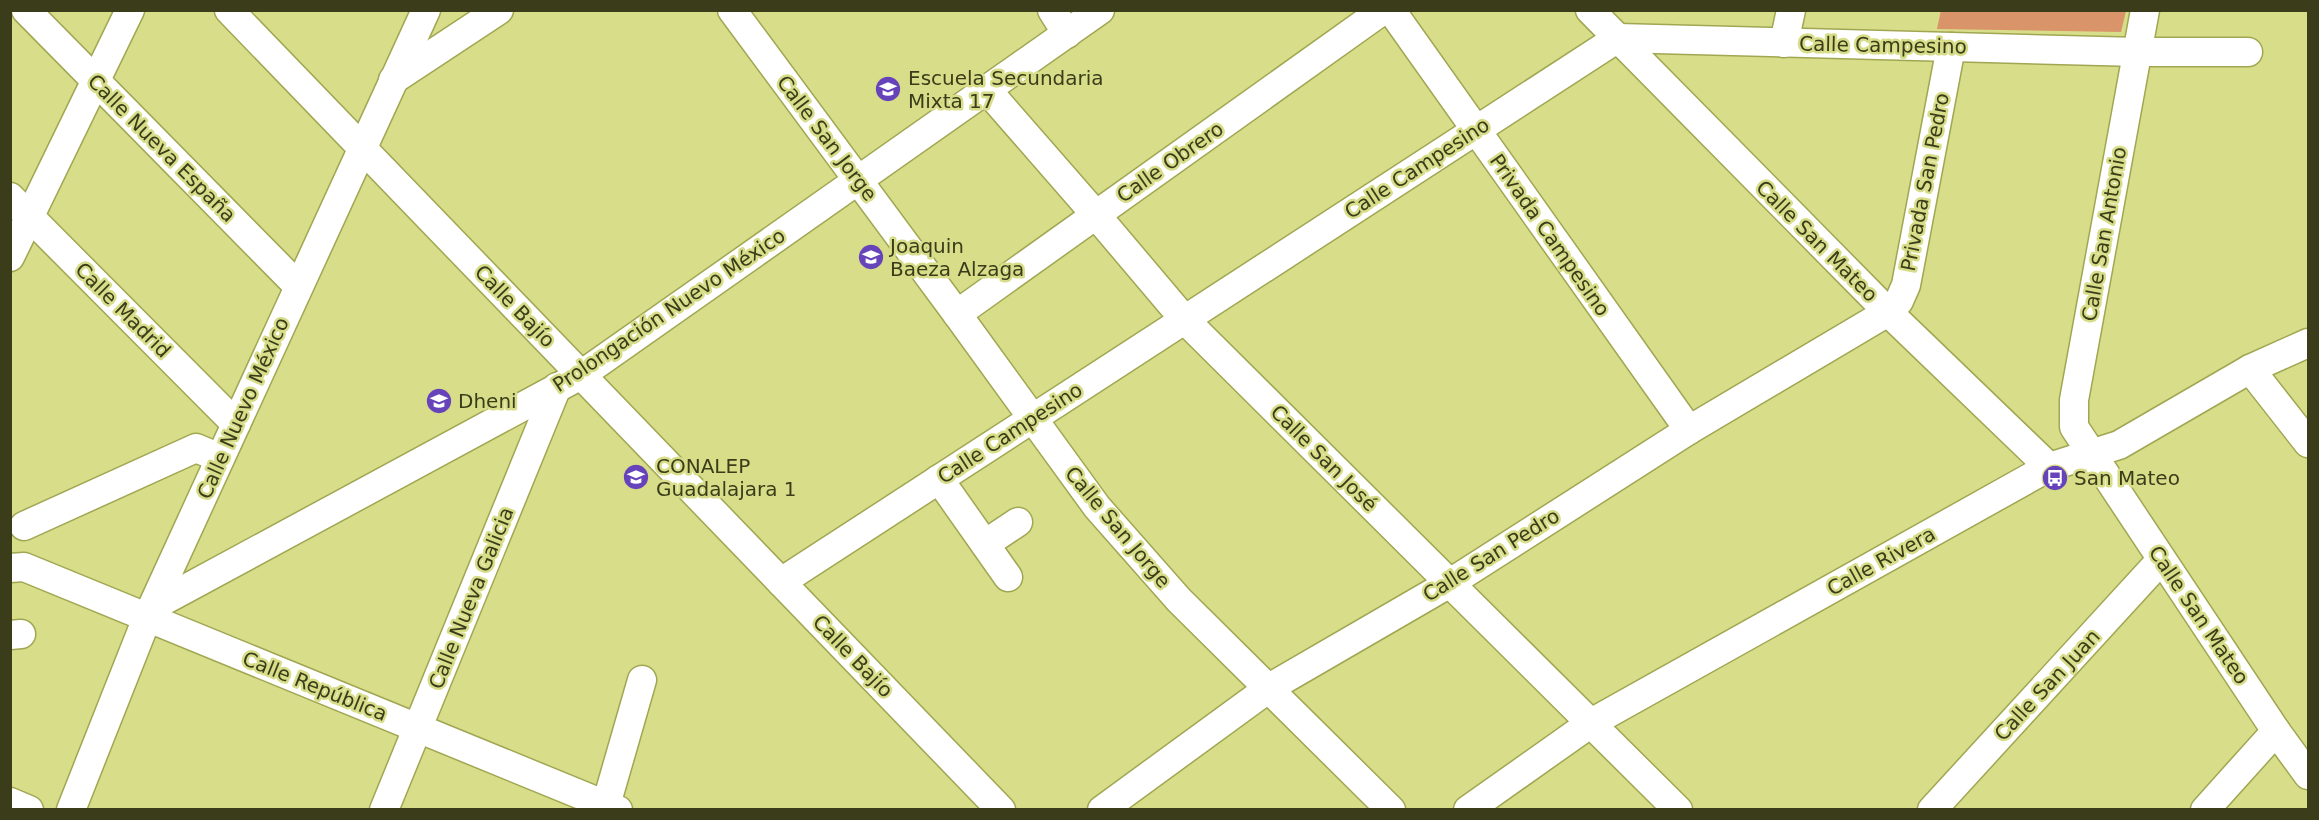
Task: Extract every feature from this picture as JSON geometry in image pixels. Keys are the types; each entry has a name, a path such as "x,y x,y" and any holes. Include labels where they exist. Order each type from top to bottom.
{"street":[{"name":"Calle Nueva España","path":"26,10 298,286"},
{"path":"10,257 21,206 96,81 130,10"},
{"name":"Calle Bajío","path":"228,10 362,149 569,381 781,582 1001,810"},
{"path":"393,80 500,10"},
{"name":"Calle San Jorge","path":"732,10 1097,507 1179,600 1391,810"},
{"path":"1052,10 1067,34"},
{"name":"Prolongación Nuevo México","path":"150,613 569,381 1101,10"},
{"name":"Calle Obrero","path":"957,314 1383,10"},
{"name":"Privada Campesino","path":"1391,10 1689,430"},
{"name":"Calle San Mateo","path":"1590,10 1888,312 2049,467"},
{"path":"1784,43 1791,10"},
{"name":"Calle San Antonio","path":"2091,454 2073,427 2074,400 2145,10"},
{"name":"Calle Nuevo México","path":"71,810 150,613 426,11"},
{"name":"Calle Campesino","path":"781,582 1618,38 2138,52 2248,52"},
{"name":"Privada San Pedro","path":"1888,312 1899,301 1906,285 1951,47"},
{"name":"Calle San José","path":"987,90 1184,319 1678,810"},
{"name":"Calle Madrid","path":"21,206 236,424"},
{"name":"Calle San Pedro","path":"1102,810 1269,688 1450,583 1689,430 1888,312"},
{"name":"Calle Rivera","path":"1468,810 1591,723 2049,467 2119,445 2250,369 2308,343"},
{"path":"2250,369 2308,442"},
{"name":"Calle Nueva Galicia","path":"384,810 569,381"},
{"path":"24,526 196,448 220,458"},
{"name":"Calle San Mateo","path":"2091,454 2276,732 2308,776"},
{"path":"939,479 1008,577"},
{"path":"985,544 1018,522"},
{"name":"Calle San Juan","path":"1932,810 2161,560"},
{"name":"Calle República","path":"10,568 24,567 150,613 418,728 612,807"},
{"path":"612,807 642,680"},
{"path":"2205,810 2276,732"},
{"path":"10,802 29,810"}],"shaded area":[{"path":"1941,10 2126,11 2121,32 1937,29"}],"place":[{"name":"Escuela Secundaria Mixta 17","path":"888,89"},
{"name":"Joaquin Baeza Alzaga","path":"871,257"},
{"name":"Dheni","path":"439,401"},
{"name":"CONALEP Guadalajara 1","path":"636,477"},
{"name":"San Mateo","path":"2055,478"}]}
